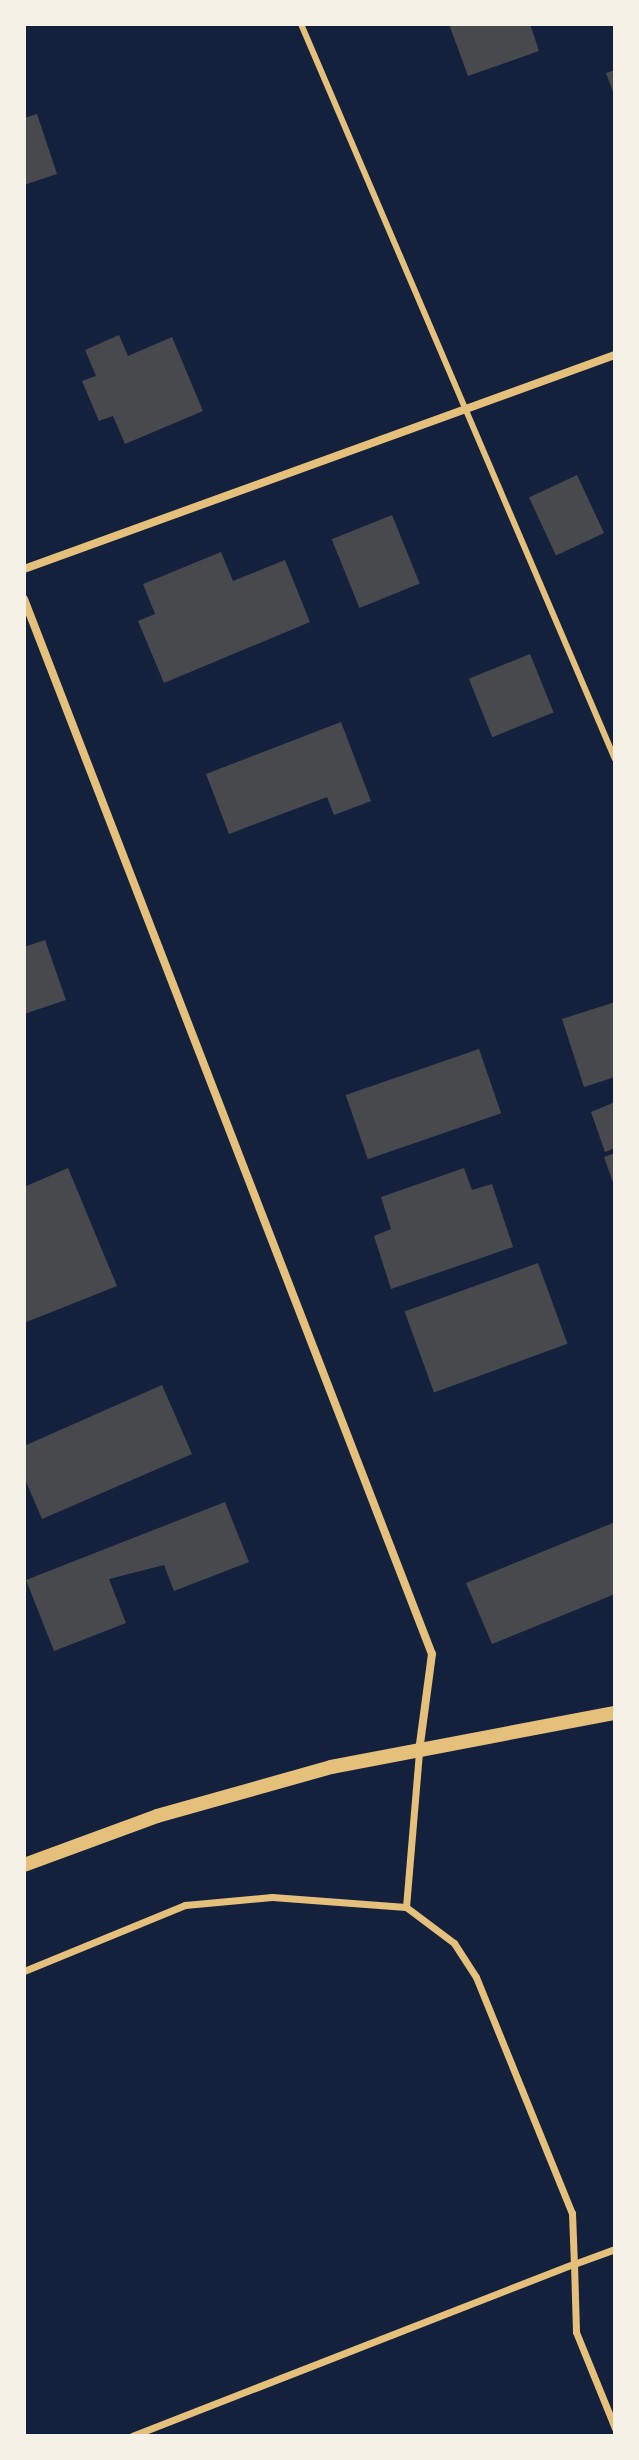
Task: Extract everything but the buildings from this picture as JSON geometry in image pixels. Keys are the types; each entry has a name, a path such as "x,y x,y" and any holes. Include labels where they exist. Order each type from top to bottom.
{"street":[{"path":"24,569 615,355"},
{"path":"24,599 432,1654 419,1752 406,1907"},
{"path":"24,1865 157,1816 331,1767 615,1713"},
{"path":"24,1971 185,1905 272,1897 406,1907 454,1943 476,1977 572,2213 576,2332 615,2428"},
{"path":"132,2436 615,2249"}],"lane":[{"path":"301,24 615,759"}]}
